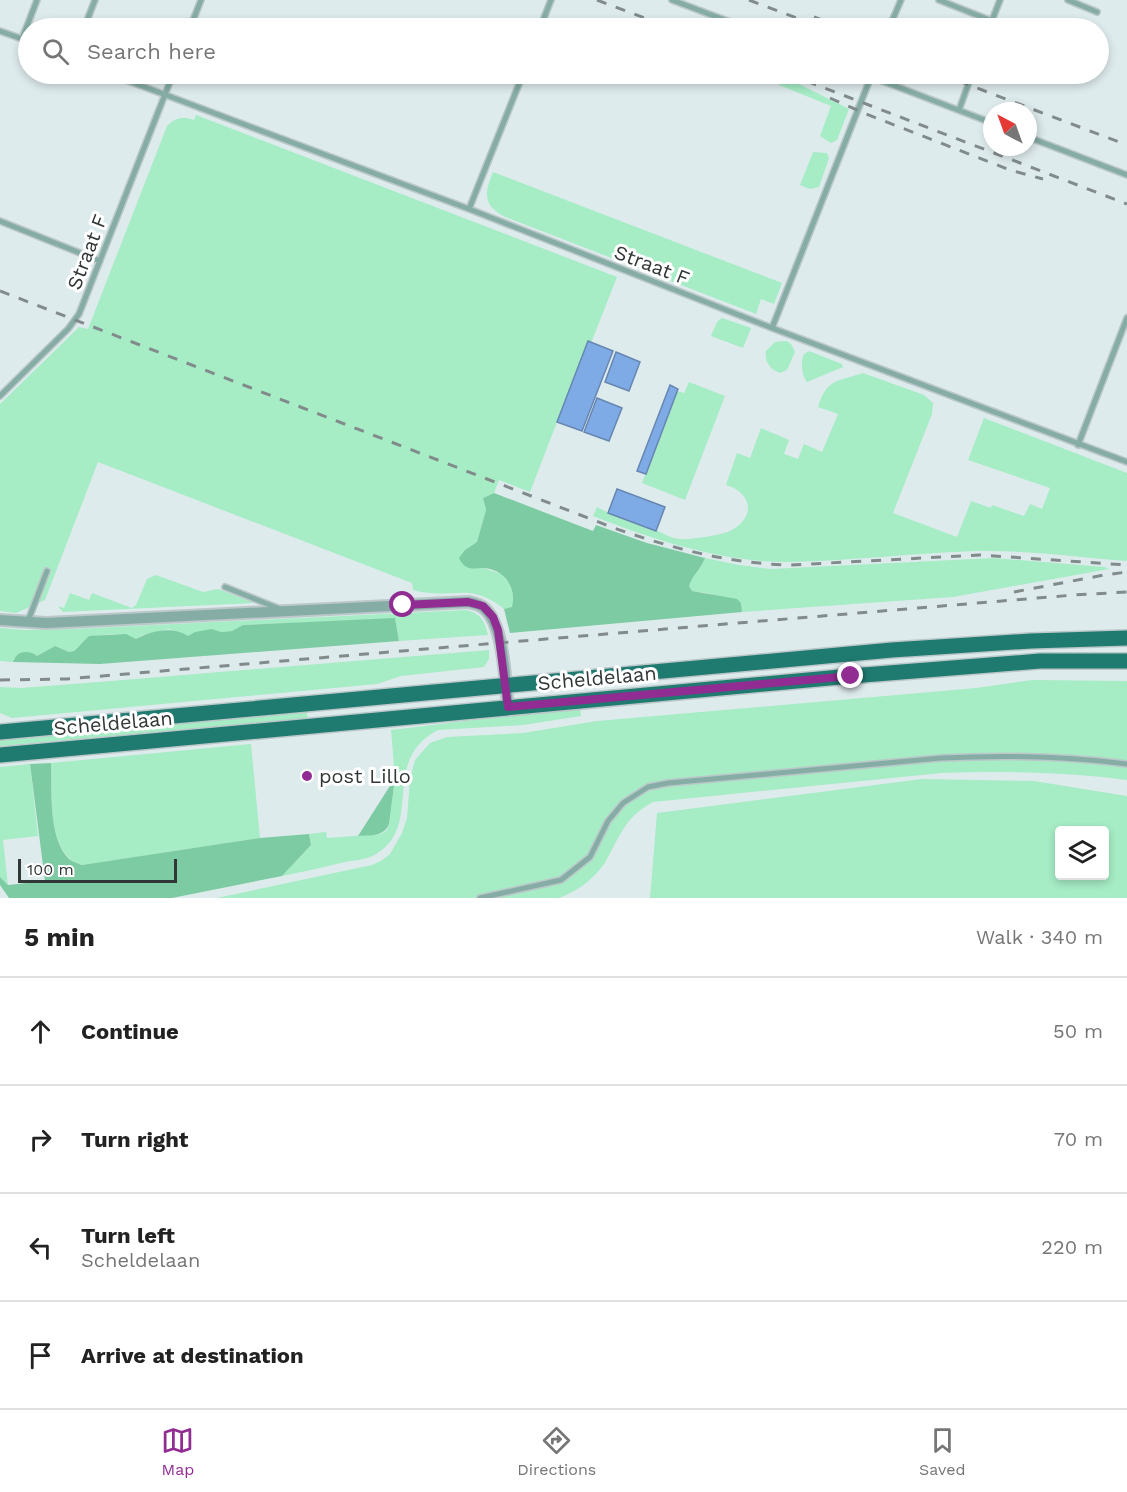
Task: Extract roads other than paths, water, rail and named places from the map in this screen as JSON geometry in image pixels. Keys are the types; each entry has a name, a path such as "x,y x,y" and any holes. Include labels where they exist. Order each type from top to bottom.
{"main road":[{"name":"Scheldelaan","path":"0,732 892,650 1031,640 1127,638"},
{"name":"Scheldelaan","path":"0,755 508,707 1040,661 1127,661"}],"street":[{"path":"0,620 27,622 468,602 483,606 493,617 498,630 508,707"}],"lane":[{"path":"32,18 37,0"},
{"path":"88,18 95,0"},
{"path":"194,18 201,0"},
{"path":"544,18 551,0"},
{"path":"672,0 720,18"},
{"path":"893,18 901,0"},
{"path":"939,0 984,18"},
{"path":"993,18 1000,0"},
{"path":"1068,0 1097,12"},
{"path":"0,31 18,37"},
{"name":"Straat F","path":"136,84 469,209 772,328 1127,462"},
{"path":"165,95 169,84"},
{"path":"469,209 519,84"},
{"path":"772,328 867,84"},
{"path":"893,84 983,120"},
{"path":"958,110 968,84"},
{"name":"Straat F","path":"0,396 73,324 81,310 165,95"},
{"path":"1037,140 1127,175"},
{"path":"0,221 100,261"},
{"path":"1078,445 1127,318"},
{"path":"27,622 47,571"},
{"path":"225,587 284,611"},
{"path":"480,898 561,880 590,857 608,821 623,803 648,787 668,783 981,756 1127,764"}],"water":[{"path":"588,341 613,351 582,431 557,422"},
{"path":"616,352 640,362 629,391 605,382"},
{"path":"670,385 678,389 646,474 637,471"},
{"path":"597,398 622,408 609,441 584,432"},
{"path":"617,489 665,507 656,531 608,513"}],"railway":[{"path":"597,0 645,18"},
{"path":"749,0 797,18"},
{"path":"814,84 1127,204"},
{"path":"966,84 1127,145"},
{"path":"830,98 1010,170 1043,179"},
{"path":"0,291 614,528 701,554 746,562 791,565 980,555 1127,565"},
{"path":"1014,592 1127,572"},
{"path":"0,680 66,679 1127,592"}],"place":[{"name":"post Lillo","path":"307,776"}]}
